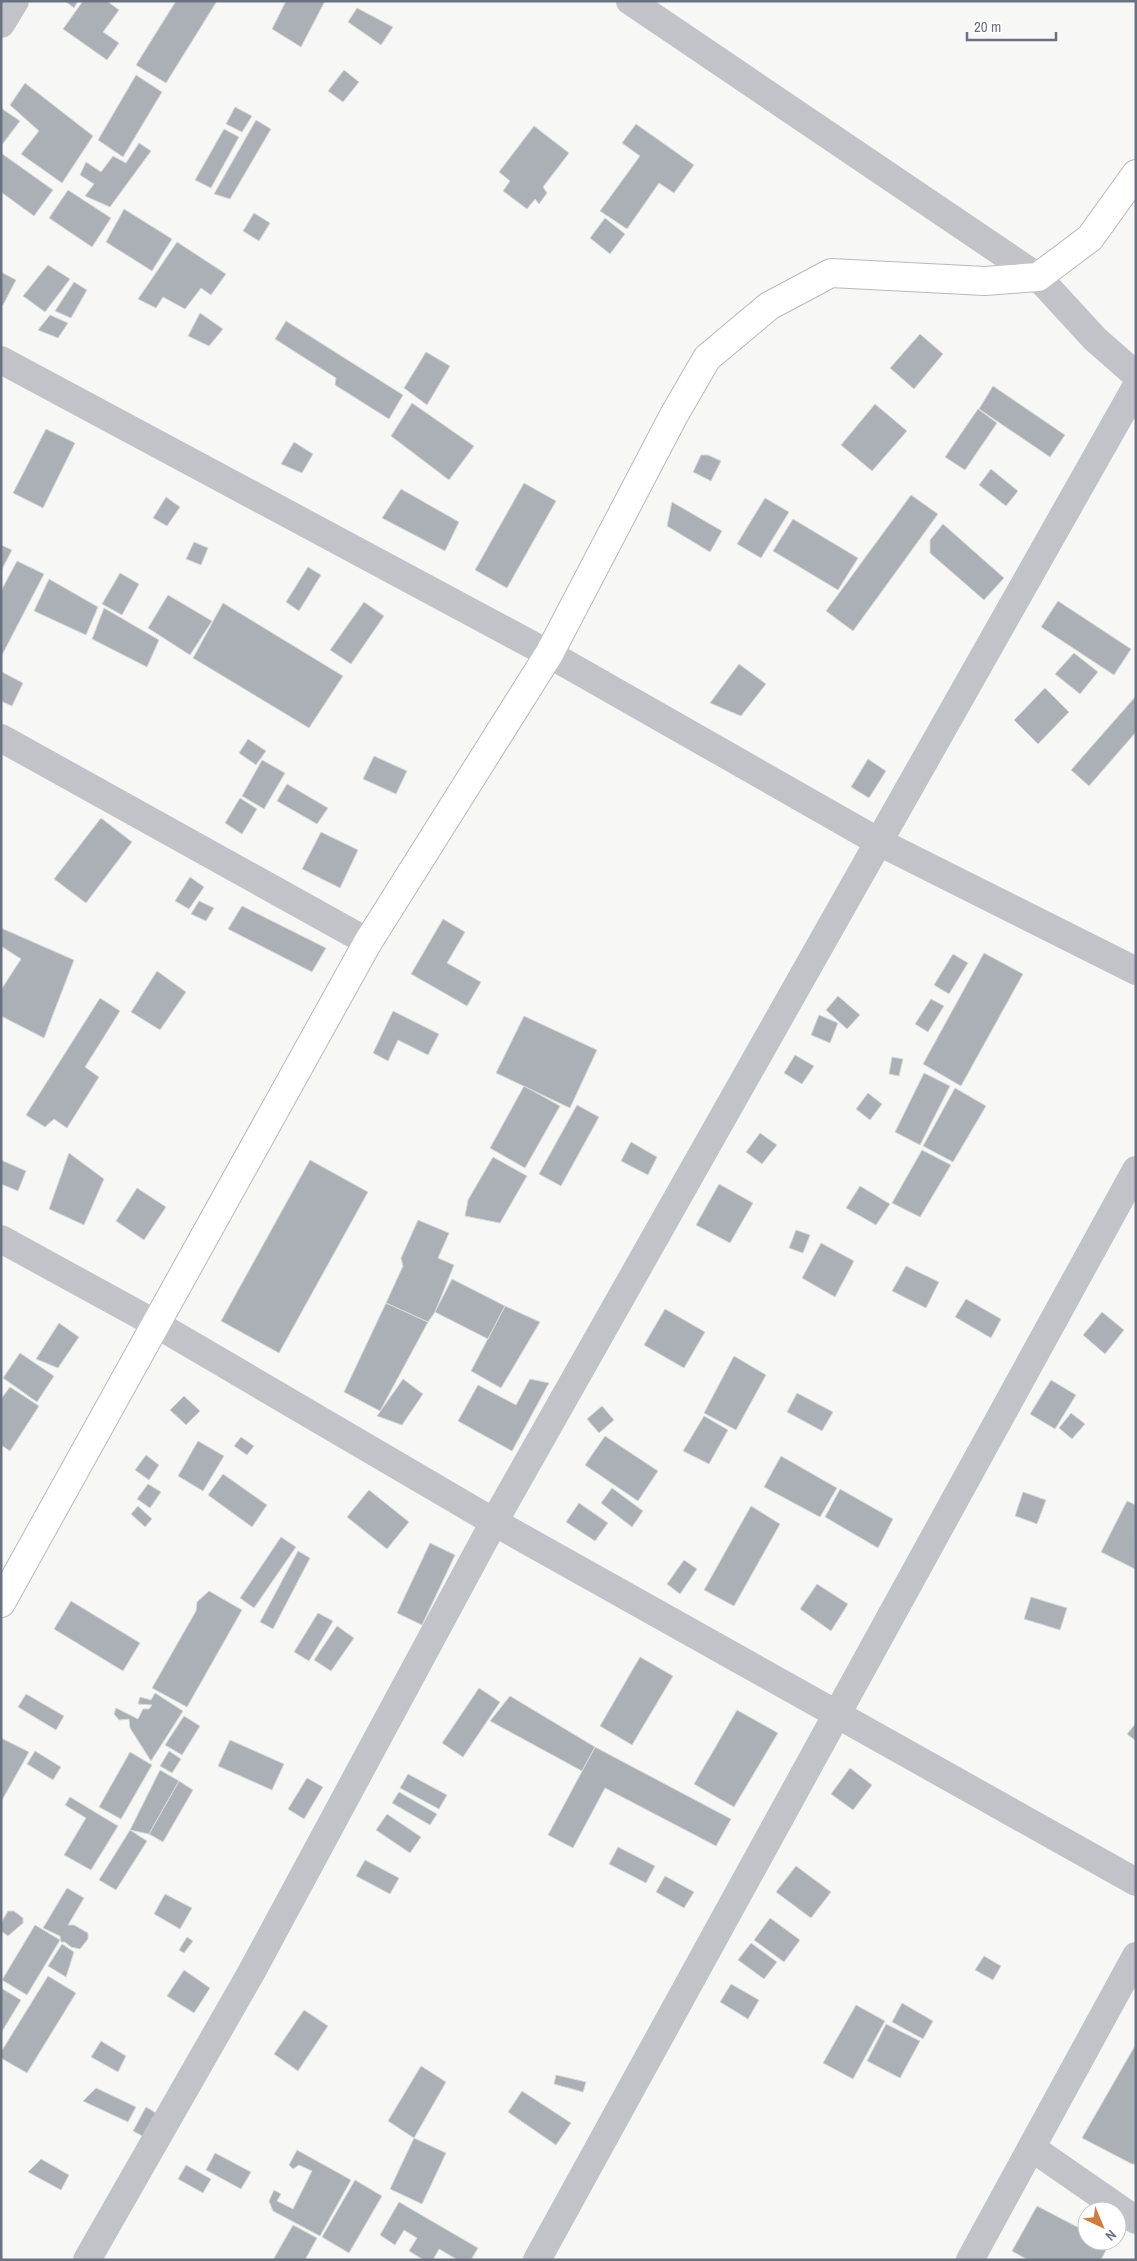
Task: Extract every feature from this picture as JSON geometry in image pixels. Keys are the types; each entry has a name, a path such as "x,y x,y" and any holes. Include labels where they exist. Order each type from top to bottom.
{"street":[{"path":"1,24 15,1"},
{"path":"630,1 1038,277 1095,339 1136,375"},
{"path":"1,1603 368,942 548,654 674,415 707,358 769,306 830,273 985,281 1038,277 1090,238 1136,174"},
{"path":"1,360 548,654 879,842 1136,971"},
{"path":"87,2260 251,1973 494,1522 1136,387"},
{"path":"1,738 368,942"},
{"path":"537,2260 1136,1170"},
{"path":"1,1239 156,1324 494,1522 1136,1882"},
{"path":"970,2260 1136,1956"},
{"path":"1032,2148 1136,2220"}],"building":[{"path":"65,1 78,1 74,8"},
{"path":"83,1 107,1 119,10 103,32 119,43 107,60 63,29"},
{"path":"176,1 217,1 166,83 136,65"},
{"path":"286,1 325,1 301,47 272,29"},
{"path":"357,8 393,27 381,45 348,22"},
{"path":"344,70 359,82 343,102 328,91"},
{"path":"136,75 162,92 123,157 98,140"},
{"path":"25,83 93,136 62,183 21,154 39,131 10,105"},
{"path":"235,107 252,116 242,132 226,124"},
{"path":"1,108 20,121 1,146"},
{"path":"256,120 271,129 230,199 214,194"},
{"path":"636,124 694,165 674,193 659,183 627,229 600,211 640,156 622,143"},
{"path":"534,126 569,153 543,187 547,193 539,204 535,199 527,209 503,191 510,181 499,172"},
{"path":"224,129 239,137 211,188 195,180"},
{"path":"139,143 151,151 110,207 85,196 94,184 80,175 86,162 101,172 113,156 126,163"},
{"path":"1,153 53,190 34,216 1,192"},
{"path":"68,190 111,218 92,247 49,218"},
{"path":"124,209 172,239 152,271 106,242"},
{"path":"254,213 270,223 259,241 243,231"},
{"path":"605,218 625,234 610,254 590,238"},
{"path":"177,242 226,274 211,295 201,288 185,309 163,297 156,308 138,299"},
{"path":"48,265 70,279 45,312 23,296"},
{"path":"1,272 16,280 3,305 1,304"},
{"path":"74,282 87,290 71,318 55,311"},
{"path":"200,313 223,329 209,346 188,336"},
{"path":"50,315 68,323 58,338 38,330"},
{"path":"286,321 403,395 389,419 335,385 336,378 275,339"},
{"path":"920,334 943,354 914,389 890,368"},
{"path":"426,352 450,366 427,405 404,388"},
{"path":"993,386 1065,435 1050,457 979,409"},
{"path":"412,403 474,446 449,480 391,436"},
{"path":"875,404 907,431 872,471 841,445"},
{"path":"978,409 997,423 965,470 945,457"},
{"path":"46,429 75,443 43,508 13,493"},
{"path":"294,442 313,454 302,473 281,464"},
{"path":"701,455 708,455 721,461 711,481 693,472"},
{"path":"991,469 1018,491 1006,506 979,485"},
{"path":"524,483 556,501 507,588 475,570"},
{"path":"401,489 459,522 445,551 382,518"},
{"path":"911,495 938,514 853,631 826,611"},
{"path":"166,497 180,507 167,526 153,518"},
{"path":"765,498 789,512 761,558 737,544"},
{"path":"672,502 722,531 710,552 667,526"},
{"path":"793,519 858,558 838,590 773,551"},
{"path":"943,524 1004,578 984,600 930,553 930,540"},
{"path":"194,542 208,548 201,565 186,559"},
{"path":"1,545 12,550 1,571"},
{"path":"17,561 44,574 1,657 1,591"},
{"path":"308,567 321,575 299,611 286,602"},
{"path":"120,573 139,584 122,615 102,604"},
{"path":"49,579 98,607 86,635 34,611"},
{"path":"168,595 212,621 190,655 148,628"},
{"path":"1058,601 1131,649 1114,675 1041,627"},
{"path":"364,602 384,616 351,664 330,650"},
{"path":"223,603 343,676 309,728 193,658"},
{"path":"104,608 159,640 147,667 92,639"},
{"path":"1074,653 1098,672 1080,694 1055,674"},
{"path":"739,664 766,684 741,716 710,703"},
{"path":"2,672 23,683 12,706 1,701"},
{"path":"1045,688 1069,712 1038,744 1014,720"},
{"path":"1136,696 1136,732 1089,786 1071,770"},
{"path":"248,739 266,751 256,765 239,753"},
{"path":"374,756 407,771 396,794 363,779"},
{"path":"868,759 886,771 869,798 851,787"},
{"path":"262,760 285,773 264,809 242,796"},
{"path":"287,784 328,808 317,824 277,801"},
{"path":"240,798 257,809 242,834 225,823"},
{"path":"101,818 132,842 86,903 54,879"},
{"path":"321,832 358,850 340,888 302,869"},
{"path":"190,877 204,887 189,909 175,901"},
{"path":"199,901 214,908 206,921 191,914"},
{"path":"242,906 326,948 312,972 228,929"},
{"path":"443,919 465,932 447,963 481,982 467,1006 411,974"},
{"path":"1,928 74,960 44,1038 1,1016 1,990 21,959 1,946"},
{"path":"984,953 1023,974 961,1086 923,1064"},
{"path":"953,954 968,963 949,994 934,985"},
{"path":"157,971 186,992 160,1030 131,1012"},
{"path":"838,996 860,1015 847,1029 826,1010"},
{"path":"100,998 120,1011 85,1067 99,1077 67,1128 54,1119 45,1127 26,1115"},
{"path":"931,999 944,1006 928,1032 915,1024"},
{"path":"393,1011 439,1034 428,1055 398,1040 388,1061 373,1053"},
{"path":"819,1015 838,1023 830,1043 811,1035"},
{"path":"524,1016 597,1050 570,1108 496,1073"},
{"path":"795,1055 814,1066 802,1084 784,1073"},
{"path":"892,1057 903,1059 899,1076 889,1074"},
{"path":"924,1073 950,1086 920,1145 895,1132"},
{"path":"524,1086 560,1106 525,1168 490,1148"},
{"path":"955,1088 986,1106 953,1162 923,1146"},
{"path":"868,1093 882,1104 870,1120 856,1109"},
{"path":"577,1105 599,1117 561,1186 539,1174"},
{"path":"760,1133 777,1145 762,1164 746,1152"},
{"path":"631,1142 657,1157 648,1175 621,1161"},
{"path":"922,1150 951,1165 920,1217 892,1203"},
{"path":"69,1153 104,1179 84,1225 49,1209"},
{"path":"493,1157 527,1176 500,1223 465,1216 468,1200"},
{"path":"1,1160 26,1171 18,1191 1,1184"},
{"path":"310,1160 368,1192 279,1353 221,1321"},
{"path":"719,1184 753,1203 730,1243 696,1225"},
{"path":"860,1186 890,1204 876,1225 846,1208"},
{"path":"137,1188 166,1207 144,1240 116,1221"},
{"path":"418,1220 449,1233 438,1258 454,1265 435,1312 428,1322 386,1303 403,1266 401,1258"},
{"path":"796,1230 810,1235 803,1253 789,1248"},
{"path":"821,1243 854,1261 835,1297 802,1278"},
{"path":"906,1266 939,1282 926,1308 892,1291"},
{"path":"452,1279 505,1306 488,1339 435,1312"},
{"path":"966,1299 1001,1319 991,1338 955,1317"},
{"path":"386,1303 428,1322 380,1411 344,1392"},
{"path":"505,1306 540,1322 501,1388 471,1371"},
{"path":"665,1309 705,1332 684,1368 644,1345"},
{"path":"1102,1312 1124,1330 1105,1354 1083,1335"},
{"path":"59,1323 79,1337 58,1368 36,1359"},
{"path":"20,1353 54,1376 37,1402 3,1378"},
{"path":"734,1356 766,1375 736,1430 704,1413"},
{"path":"403,1379 423,1394 402,1425 377,1416"},
{"path":"530,1379 549,1383 512,1451 458,1421 478,1385 516,1405"},
{"path":"1051,1380 1076,1395 1055,1429 1030,1414"},
{"path":"10,1387 39,1406 10,1451 1,1445 1,1399"},
{"path":"797,1393 833,1412 822,1431 787,1412"},
{"path":"184,1396 200,1411 186,1425 170,1410"},
{"path":"602,1406 614,1420 599,1433 587,1419"},
{"path":"1071,1413 1085,1424 1072,1439 1059,1428"},
{"path":"704,1416 728,1430 709,1464 683,1451"},
{"path":"605,1436 658,1471 638,1501 585,1465"},
{"path":"241,1437 254,1446 247,1455 234,1446"},
{"path":"198,1441 224,1456 203,1491 178,1476"},
{"path":"146,1455 159,1465 149,1480 135,1470"},
{"path":"781,1456 837,1488 820,1517 764,1487"},
{"path":"223,1474 267,1505 252,1527 208,1495"},
{"path":"148,1484 161,1492 150,1508 137,1499"},
{"path":"612,1488 643,1511 632,1527 601,1503"},
{"path":"840,1489 893,1519 878,1548 825,1517"},
{"path":"369,1490 409,1522 387,1549 347,1517"},
{"path":"1023,1492 1046,1500 1037,1524 1015,1516"},
{"path":"1127,1501 1136,1505 1135,1569 1101,1552"},
{"path":"579,1503 608,1523 595,1541 566,1522"},
{"path":"138,1506 152,1519 145,1527 131,1514"},
{"path":"751,1506 780,1524 734,1606 704,1590"},
{"path":"281,1537 296,1547 254,1608 240,1598"},
{"path":"430,1543 455,1555 422,1625 397,1613"},
{"path":"298,1551 310,1558 273,1629 260,1622"},
{"path":"684,1560 697,1569 680,1594 667,1584"},
{"path":"817,1584 848,1604 831,1631 800,1609"},
{"path":"209,1591 242,1610 187,1707 152,1688 196,1611 197,1602"},
{"path":"1031,1597 1067,1608 1060,1630 1024,1619"},
{"path":"71,1601 140,1643 123,1671 54,1629"},
{"path":"318,1613 333,1621 309,1661 294,1652"},
{"path":"337,1626 354,1638 331,1671 314,1660"},
{"path":"640,1657 673,1676 632,1745 600,1726"},
{"path":"479,1688 500,1702 463,1757 442,1743"},
{"path":"155,1693 183,1711 151,1761 130,1728 129,1719 119,1720 114,1714 116,1708 138,1719 143,1709 149,1709 152,1705 138,1704 140,1697 151,1700"},
{"path":"26,1694 64,1716 56,1730 18,1707"},
{"path":"510,1696 595,1747 582,1771 490,1721"},
{"path":"737,1710 778,1733 734,1807 694,1784"},
{"path":"184,1716 200,1726 182,1755 165,1745"},
{"path":"1136,1723 1136,1741 1127,1734"},
{"path":"1,1738 29,1752 1,1802"},
{"path":"230,1740 284,1764 272,1790 218,1766"},
{"path":"595,1747 731,1819 716,1846 605,1788 573,1848 548,1835"},
{"path":"35,1751 61,1767 53,1780 27,1764"},
{"path":"169,1751 181,1759 172,1773 160,1766"},
{"path":"130,1752 152,1765 121,1819 99,1807"},
{"path":"850,1768 872,1785 853,1810 831,1794"},
{"path":"160,1770 179,1781 149,1834 130,1830"},
{"path":"408,1774 447,1795 439,1809 400,1788"},
{"path":"307,1778 323,1787 304,1819 288,1809"},
{"path":"179,1781 193,1790 163,1842 149,1834"},
{"path":"399,1792 437,1814 430,1825 392,1803"},
{"path":"70,1797 118,1826 91,1870 64,1855 86,1818 65,1805"},
{"path":"387,1814 421,1837 410,1853 376,1830"},
{"path":"130,1830 147,1841 116,1890 99,1880"},
{"path":"618,1847 655,1866 646,1883 609,1864"},
{"path":"365,1860 399,1878 390,1894 356,1876"},
{"path":"796,1866 831,1892 811,1918 776,1892"},
{"path":"665,1876 694,1892 684,1908 656,1892"},
{"path":"67,1888 84,1898 68,1925 74,1925 88,1933 88,1939 80,1949 61,1942 60,1936 43,1928"},
{"path":"165,1894 192,1908 180,1929 154,1914"},
{"path":"8,1911 14,1911 23,1918 23,1923 8,1936 1,1931 1,1923"},
{"path":"770,1918 800,1940 784,1962 754,1940"},
{"path":"35,1925 60,1940 27,1995 2,1980"},
{"path":"187,1937 193,1941 184,1953 179,1950"},
{"path":"751,1943 777,1962 764,1979 738,1960"},
{"path":"62,1944 74,1952 66,1977 48,1966"},
{"path":"984,1956 1001,1966 993,1980 975,1970"},
{"path":"184,1970 210,1988 194,2013 167,1996"},
{"path":"48,1976 76,1993 27,2073 1,2058 1,2052"},
{"path":"731,1984 759,2000 748,2019 720,2002"},
{"path":"1,1988 21,2000 1,2033"},
{"path":"902,2003 933,2021 923,2039 892,2022"},
{"path":"856,2005 885,2021 853,2079 823,2063"},
{"path":"304,2010 328,2026 298,2071 274,2054"},
{"path":"886,2024 920,2041 900,2078 867,2061"},
{"path":"101,2041 126,2056 118,2072 91,2057"},
{"path":"1136,2044 1136,2164 1132,2164 1082,2138"},
{"path":"421,2066 446,2082 414,2138 388,2121"},
{"path":"556,2075 586,2082 583,2092 554,2084"},
{"path":"96,2088 136,2107 128,2122 83,2101"},
{"path":"522,2091 571,2123 556,2145 508,2112"},
{"path":"146,2107 161,2116 148,2139 133,2131"},
{"path":"414,2138 446,2153 422,2204 390,2189"},
{"path":"297,2150 351,2180 320,2236 273,2211 269,2201 274,2190 281,2194 277,2201 293,2209 312,2171 299,2165 293,2169 289,2165"},
{"path":"215,2153 251,2172 241,2189 206,2170"},
{"path":"41,2159 69,2175 61,2190 28,2172"},
{"path":"186,2165 211,2179 203,2193 178,2179"},
{"path":"355,2180 382,2196 349,2253 322,2237"},
{"path":"399,2202 478,2248 471,2260 458,2260 439,2249 433,2260 424,2260 409,2251 417,2238 404,2230 395,2245 380,2235"},
{"path":"1037,2206 1077,2227 1077,2251 1106,2251 1101,2260 1028,2260 1012,2251"},
{"path":"293,2225 317,2238 305,2260 273,2260"}]}
